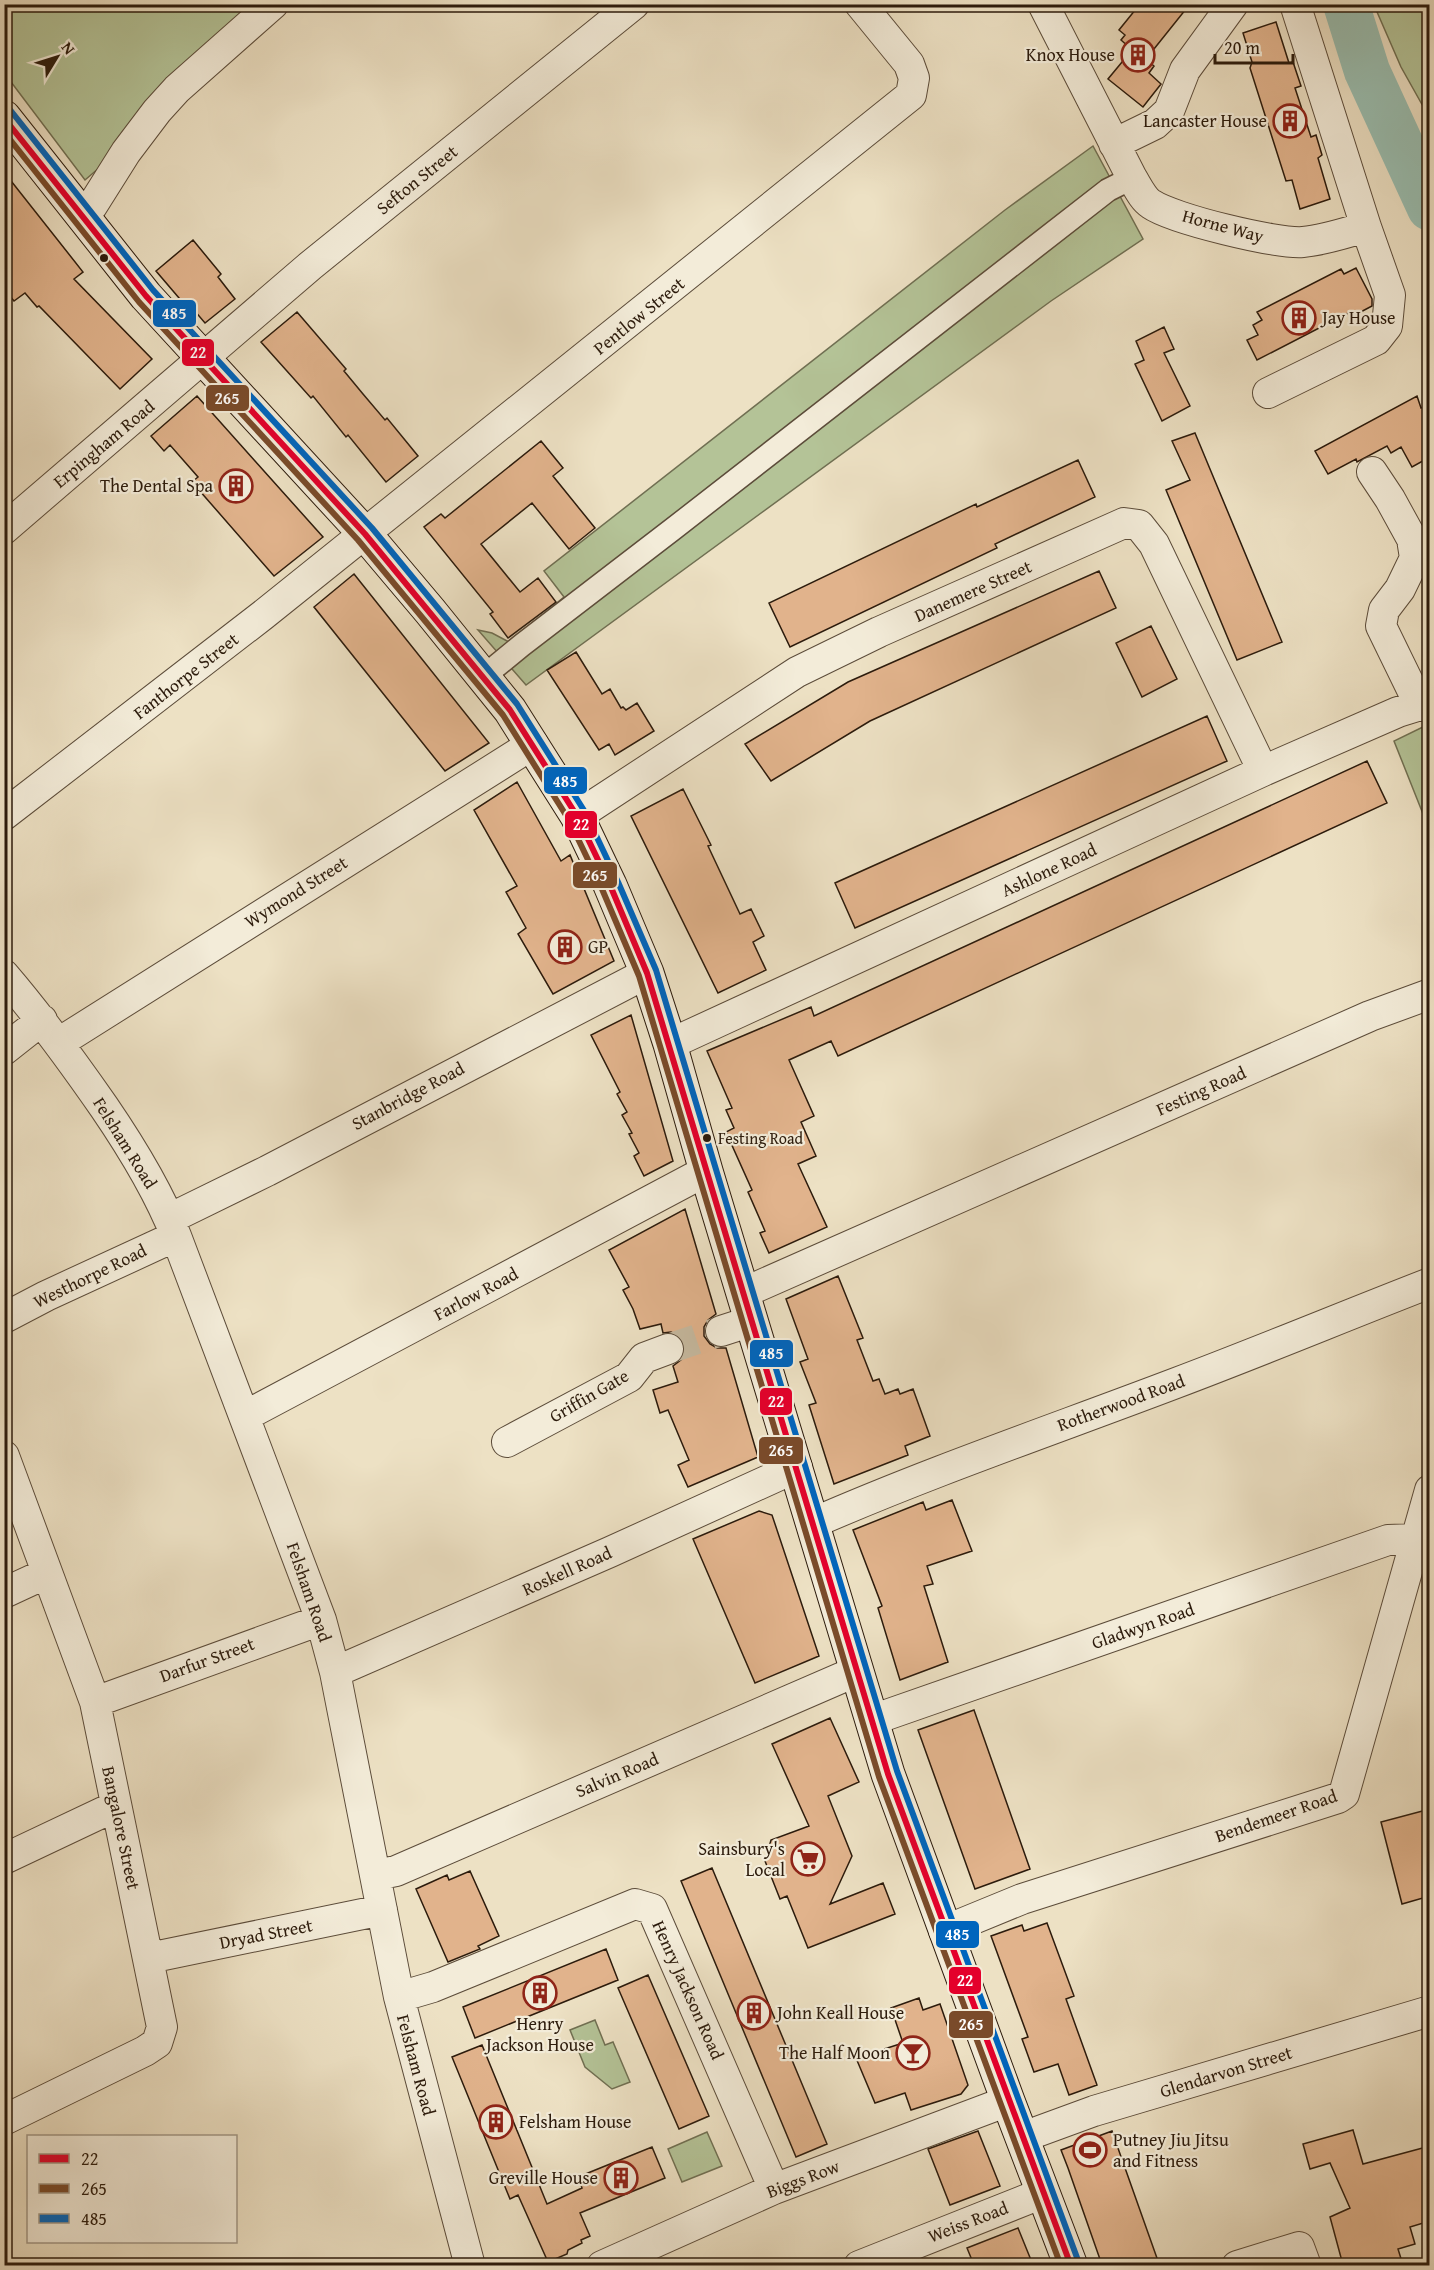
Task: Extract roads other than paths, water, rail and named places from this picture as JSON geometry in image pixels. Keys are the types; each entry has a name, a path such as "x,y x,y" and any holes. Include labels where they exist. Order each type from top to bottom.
{"main road":[{"path":"4,117 146,296 365,534 483,677 510,710 533,744 577,816 610,885 647,974 670,1044 706,1171 888,1774 944,1931 1071,2265"}],"street":[{"path":"82,216 92,206 126,152 157,111 177,89 273,4"},
{"name":"Sefton Street","path":"203,359 310,266 634,4"},
{"name":"Pentlow Street","path":"365,534 911,95 914,78 909,64 860,4"},
{"name":"Horne Way","path":"1043,4 1132,178 1149,204 1187,218 1262,238 1300,242 1331,238 1366,227"},
{"path":"1114,144 1155,124 1169,111 1185,70 1233,4"},
{"path":"1268,393 1376,340 1387,326 1390,295 1295,4"},
{"path":"483,677 1108,190 1132,178"},
{"name":"Erpingham Road","path":"4,529 203,359"},
{"path":"1372,472 1421,534 1415,558 1400,589 1384,610 1381,626 1425,704"},
{"name":"Danemere Street","path":"577,816 797,672 879,632 1124,523 1139,525 1154,544 1263,771"},
{"name":"Fanthorpe Street","path":"4,815 150,704 365,534"},
{"name":"Ashlone Road","path":"670,1044 1263,771 1398,712 1425,704"},
{"name":"Wymond Street","path":"4,1050 51,1031 533,744"},
{"name":"Stanbridge Road","path":"173,1228 267,1171 647,974"},
{"name":"Felsham Road","path":"4,975 51,1031 117,1126 153,1185 173,1228 321,1620 335,1672 399,1997 470,2265"},
{"name":"Festing Road","path":"747,1307 1359,1021 1430,994"},
{"name":"Farlow Road","path":"245,1416 706,1171"},
{"name":"Westhorpe Road","path":"4,1318 173,1228"},
{"name":"Rotherwood Road","path":"813,1523 882,1492 1178,1383 1430,1283"},
{"path":"721,1330 747,1307"},
{"name":"Griffin Gate","path":"507,1442 629,1377 644,1358 668,1349"},
{"name":"Bangalore Street","path":"4,1456 95,1702 162,2027 157,2043 145,2051 4,2120"},
{"name":"Roskell Road","path":"335,1672 610,1552 797,1467"},
{"name":"Bendemeer Road","path":"944,1931 1022,1899 1338,1798 1344,1794 1430,1490"},
{"name":"Gladwyn Road","path":"872,1720 1388,1540 1416,1539"},
{"path":"4,1593 47,1573"},
{"name":"Darfur Street","path":"95,1702 321,1620"},
{"name":"Salvin Road","path":"376,1875 396,1871 857,1671"},
{"path":"4,1859 116,1806"},
{"name":"Henry Jackson Road","path":"399,1997 434,1987 635,1904 652,1909 774,2189"},
{"name":"Dryad Street","path":"149,1958 382,1910"},
{"name":"Glendarvon Street","path":"1023,2136 1094,2111 1430,2011"},
{"name":"Biggs Row","path":"602,2265 774,2189 1008,2101"},
{"name":"Weiss Road","path":"859,2265 1043,2193"},
{"path":"1237,2265 1299,2247 1306,2265"}],"waterway":[{"path":"1346,4 1367,71 1430,208"}],"tunnel":[{"path":"668,1349 721,1331"}],"place":[{"name":"Knox House","path":"1138,55"},
{"name":"Lancaster House","path":"1290,121"},
{"name":"Jay House","path":"1299,318"},
{"name":"The Dental Spa","path":"236,486"},
{"name":"GP","path":"565,947"},
{"name":"Festing Road","path":"707,1138"},
{"name":"Sainsbury's Local","path":"808,1859"},
{"name":"Henry Jackson House","path":"540,1993"},
{"name":"John Keall House","path":"754,2013"},
{"name":"The Half Moon","path":"913,2053"},
{"name":"Felsham House","path":"496,2122"},
{"name":"Putney Jiu Jitsu and Fitness","path":"1090,2150"},
{"name":"Greville House","path":"621,2178"}]}
